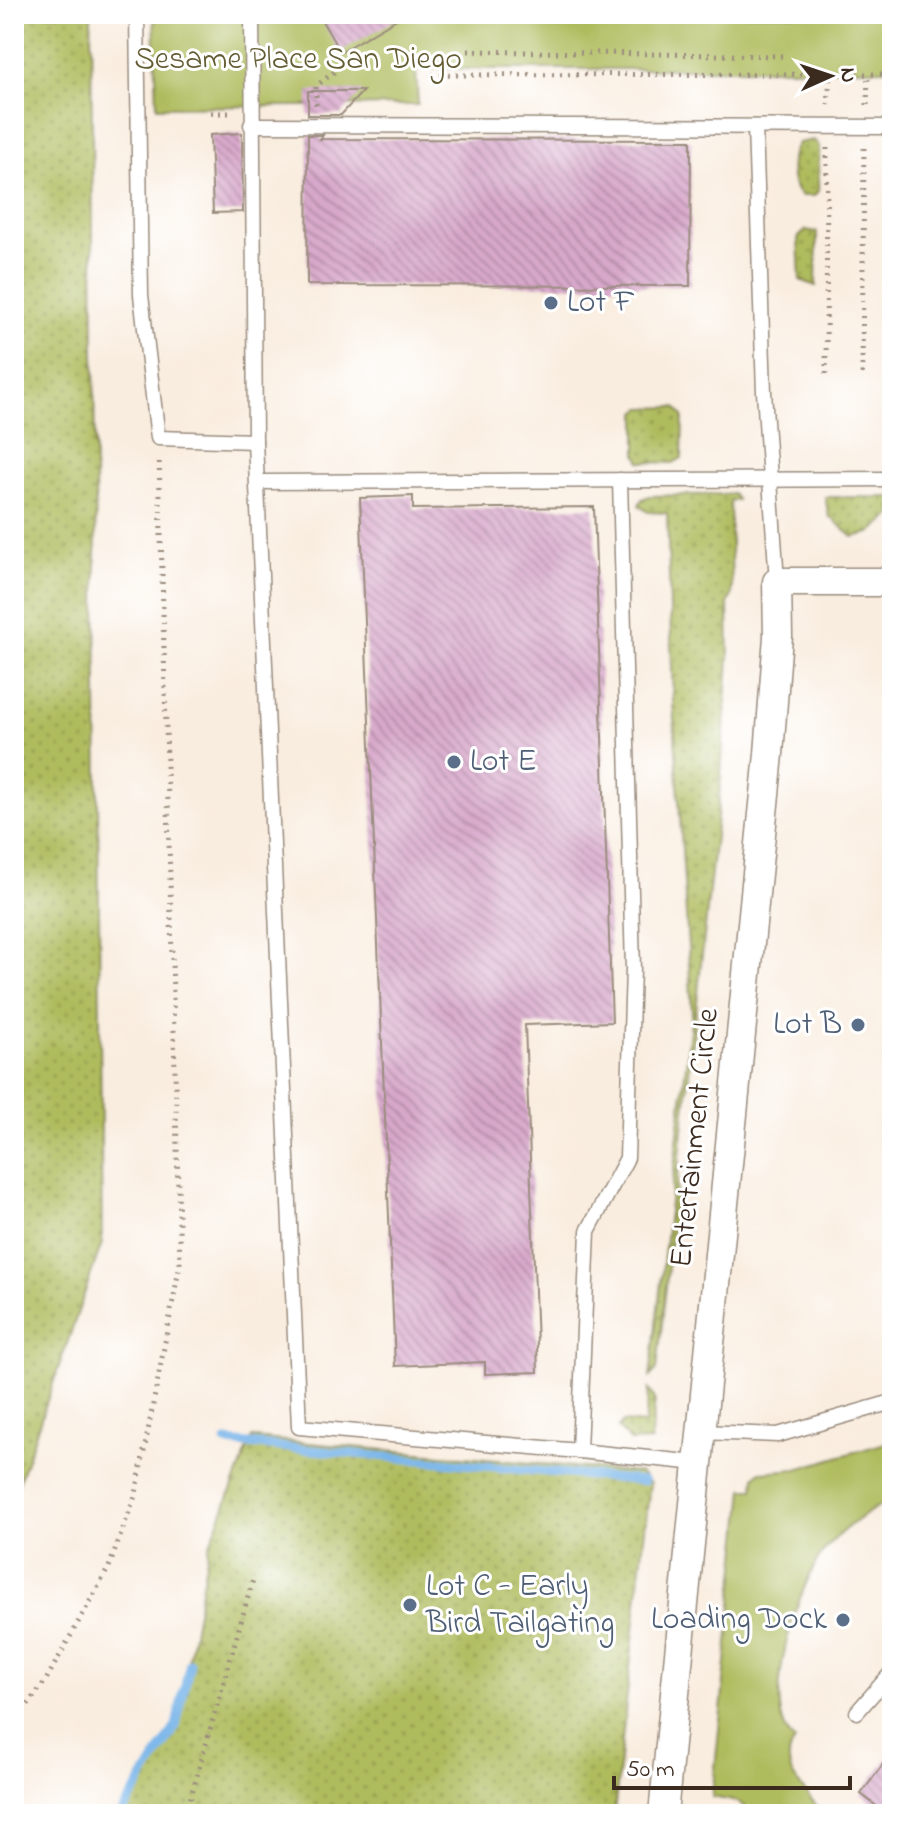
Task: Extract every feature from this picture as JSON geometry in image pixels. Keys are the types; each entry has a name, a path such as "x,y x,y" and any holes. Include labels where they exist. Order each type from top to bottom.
{"street":[{"path":"777,582 892,582"},
{"name":"Entertainment Circle","path":"663,1814 772,722 778,636 777,582"}],"lane":[{"path":"137,14 141,295 158,438 255,441"},
{"path":"252,14 255,441 299,1427 698,1463"},
{"path":"251,125 892,127"},
{"path":"755,127 764,392 777,582"},
{"path":"259,482 892,479"},
{"path":"579,1451 588,1231 627,1158 633,969 620,480"},
{"path":"701,1432 778,1435 892,1402"},
{"path":"857,1712 892,1672"}],"path":[{"path":"468,51 782,56"},
{"path":"316,126 316,86 347,62"},
{"path":"432,75 892,74"},
{"path":"826,374 827,142"},
{"path":"862,374 864,143"},
{"path":"14,1724 46,1680 109,1567 136,1493 180,1264 158,438"},
{"path":"186,1814 254,1576"}],"green space":[{"path":"14,14 91,14 102,1243 14,1496"},
{"name":"Sesame Place San Diego","path":"154,14 892,14 892,69 416,69 418,105 157,107"},
{"path":"814,140 819,147 818,191 814,196 802,196 792,178 793,155 798,143"},
{"path":"806,230 817,232 816,286 800,280 798,238"},
{"path":"676,407 683,416 682,458 673,463 641,462 637,454 637,412 642,408"},
{"path":"733,494 737,500 730,501 732,596 728,602 729,658 720,790 657,1369 650,1377 692,1012 673,703 667,513 648,512 639,505 642,499 649,496"},
{"path":"825,497 892,497 892,515 870,533 853,537 829,516"},
{"path":"649,1389 655,1399 651,1441 631,1442 618,1428 623,1422 645,1424"},
{"name":"Lot C - Early Bird Tailgating","path":"252,1438 640,1473 650,1483 614,1814 121,1814 176,1726 209,1546"},
{"path":"892,1441 892,1498 850,1525 828,1546 805,1586 786,1644 780,1702 784,1725 795,1741 789,1762 796,1780 823,1814 754,1814 738,1802 712,1797 744,1489 754,1489 755,1476 761,1472 797,1469"}],"building":[{"path":"318,14 405,14 340,52"},
{"path":"308,91 363,91 341,115 308,115"},
{"path":"242,133 243,212 213,213 210,135"},
{"path":"308,135 323,135 320,139 691,140 690,286 307,285"},
{"path":"413,496 413,509 594,507 612,1022 525,1025 538,1372 485,1374 485,1362 395,1366 360,498"},
{"path":"892,1752 892,1814 887,1814 861,1794"}],"waterway":[{"path":"226,1442 644,1481"},
{"path":"121,1814 176,1726 190,1663"}],"place":[{"name":"Lot F","path":"551,303"},
{"name":"Lot E","path":"454,762"},
{"name":"Lot B","path":"858,1025"},
{"name":"Lot C - Early Bird Tailgating","path":"410,1605"},
{"name":"Loading Dock","path":"843,1620"}]}
